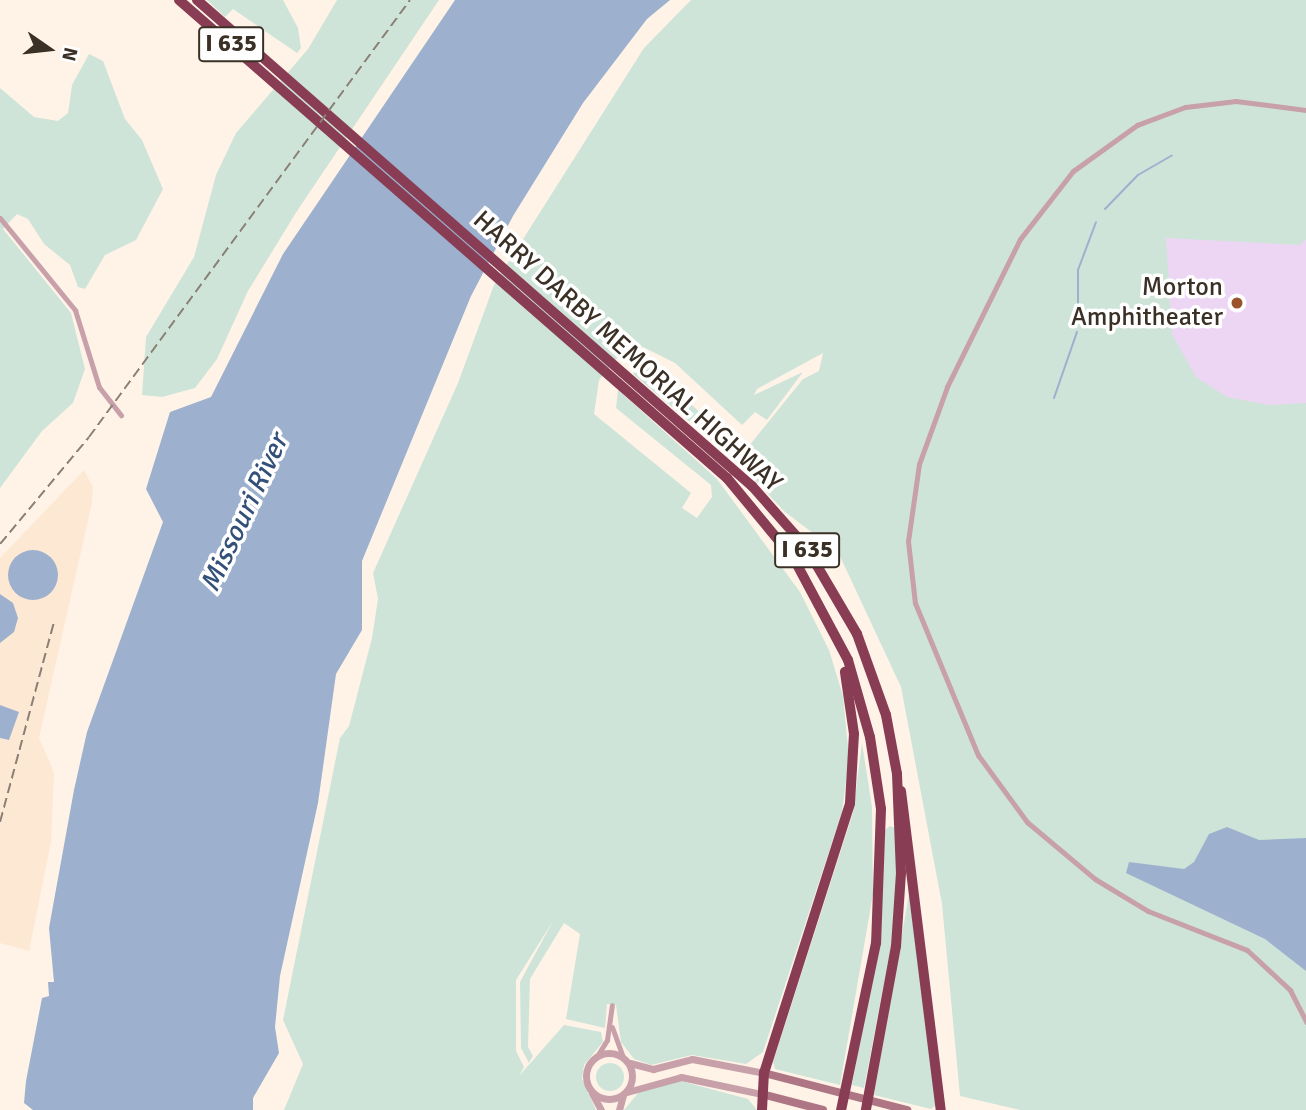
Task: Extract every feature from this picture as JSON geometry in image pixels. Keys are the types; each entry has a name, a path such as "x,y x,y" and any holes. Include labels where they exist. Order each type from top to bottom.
{"highway":[{"name":"HARRY DARBY MEMORIAL HIGHWAY","path":"179,0 286,85"},
{"name":"HARRY DARBY MEMORIAL HIGHWAY","path":"197,0 286,85 628,386 727,478 793,559 838,637 870,737 881,809 876,943 841,1110"},
{"name":"HARRY DARBY MEMORIAL HIGHWAY","path":"628,386 752,486 806,547 857,634 886,715 897,774 901,873 896,946 866,1110"},
{"path":"762,1110 764,1073 850,803 854,734 838,637"},
{"path":"897,774 908,817 942,1110"}],"main road":[{"path":"764,1073 907,1110"},
{"path":"762,1094 823,1110"}],"street":[{"path":"1306,110 1236,101 1185,107 1137,125 1073,171 1020,239 947,387 919,464 908,541 915,603 967,730 978,755 1027,822 1094,879 1138,905 1248,950 1290,990 1306,1022"},
{"path":"0,218 75,310 99,387 121,415"},
{"path":"601,1110 590,1090 586,1075 611,1025 612,1005"},
{"path":"611,1025 633,1078 619,1110"},
{"path":"597,1056 626,1060 653,1069 692,1059 764,1073"},
{"path":"590,1090 602,1098 681,1077 762,1094"}],"shaded area":[{"path":"84,470 93,487 92,503 39,738 54,772 51,842 29,951 0,943 0,558"}],"green space":[{"path":"207,0 283,0 298,28 301,48 297,53 233,9 225,17"},
{"path":"337,0 439,0 297,211 248,291 217,359 195,388 162,397 142,395 146,337 194,257 216,175 236,133 308,49"},
{"path":"691,0 1306,0 1306,1110 1020,1110 960,1096 942,904 901,687 838,552 785,512 741,465 633,374 641,366 653,370 744,452 803,379 819,371 823,353 757,389 754,395 803,372 767,420 755,412 742,425 675,363 643,347 618,357 599,380 594,414 691,493 682,508 697,518 712,497 711,485 616,408 618,390 717,479 800,592 829,650 843,696 849,758 842,812 763,1052 746,1064 692,1055 651,1065 634,1059 621,1042 616,1005 607,1004 605,1028 566,1019 580,934 564,923 530,979 528,1047 533,1056 529,1063 521,1048 520,982 553,921 516,980 516,1051 524,1067 519,1076 564,1025 601,1032 603,1042 584,1065 582,1079 596,1110 284,1110 303,1064 283,1020 340,738 349,726 372,638 378,599 373,573 458,383 494,285 644,48"},
{"path":"89,54 103,61 125,119 142,140 163,189 136,240 105,255 85,289 78,287 70,265 44,244 28,219 17,214 3,229 71,313 85,369 73,403 42,431 0,488 0,88 34,117 58,121 68,113 72,85"},
{"path":"862,743 872,807 873,894 840,1085 775,1069 773,1062 853,813"},
{"path":"890,826 895,828 898,871 892,941 864,1088 852,1085 879,938 885,830"},
{"path":"909,894 936,1105 931,1109 874,1095"},
{"path":"610,1063 620,1067 624,1077 620,1087 610,1091 600,1087 596,1077 600,1067"},
{"path":"677,1080 748,1099 757,1110 624,1110 639,1092"}],"water":[{"name":"Missouri River","path":"455,0 670,0 647,19 583,103 513,216 471,296 362,561 362,630 336,674 318,803 280,976 275,1027 279,1053 253,1098 253,1110 33,1110 24,1103 26,1081 42,998 49,996 48,982 54,982 49,928 74,790 87,732 163,522 146,489 170,412 211,397 283,254"},
{"path":"33,550 51,557 58,575 51,593 33,600 15,593 8,575 15,557"},
{"path":"0,594 13,603 18,618 14,632 0,643"},
{"path":"0,705 19,712 9,740 0,738"},
{"path":"1227,827 1259,840 1306,838 1306,971 1265,939 1126,873 1129,862 1184,869 1194,862 1209,834"}],"building":[{"name":"Morton Amphitheater","path":"1166,238 1300,245 1306,239 1306,403 1269,405 1227,397 1196,377 1172,334"}],"waterway":[{"path":"1105,209 1138,175 1172,155"},
{"path":"1078,318 1078,270 1096,222"},
{"path":"1054,398 1077,332"}],"railway":[{"path":"0,544 89,437 410,0"},
{"path":"0,822 54,622"}],"place":[{"name":"Morton Amphitheater","path":"1237,303"}]}
